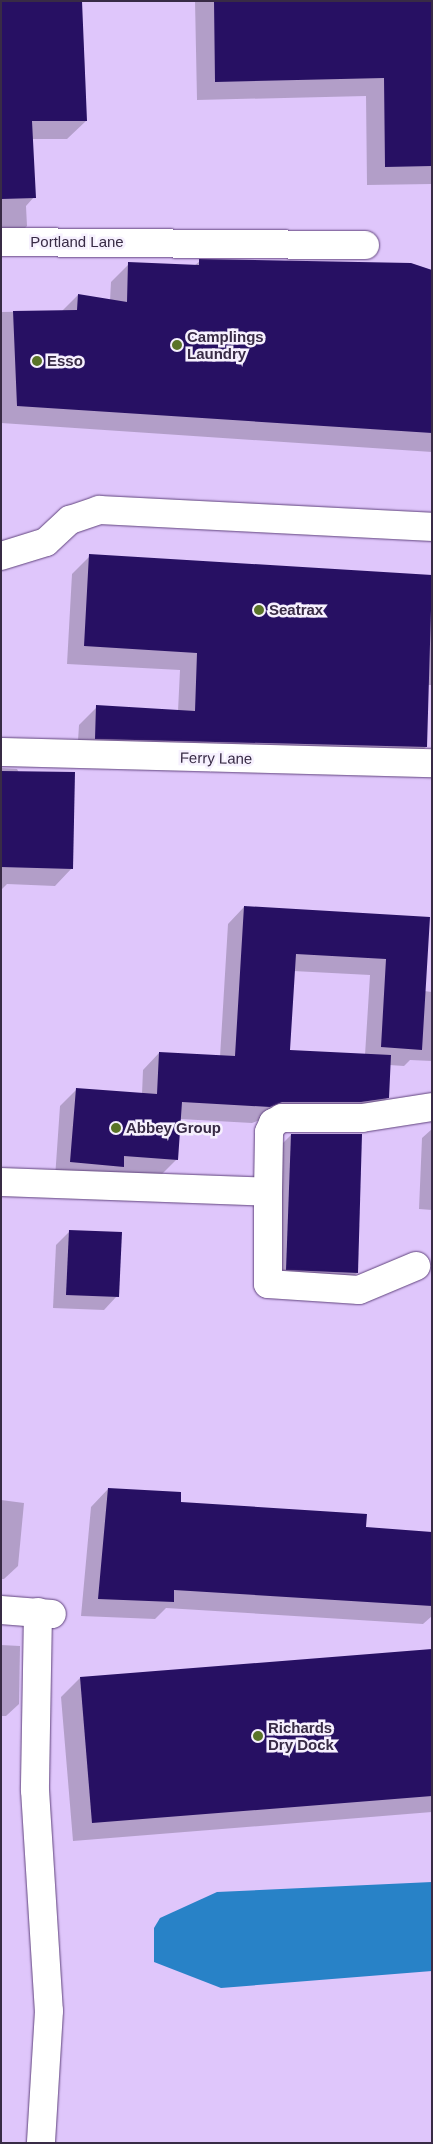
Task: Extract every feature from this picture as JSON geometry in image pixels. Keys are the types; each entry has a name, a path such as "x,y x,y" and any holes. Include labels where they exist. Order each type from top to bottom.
{"street":[{"name":"Portland Lane","path":"1,242 365,245"},
{"path":"1,556 46,542 70,520 99,510 432,527"},
{"name":"Ferry Lane","path":"1,752 432,763"},
{"path":"416,1266 359,1290 268,1284 270,1132 273,1123 282,1118 362,1118 432,1107"},
{"path":"1,1182 268,1192"},
{"path":"1,1610 45,1613 35,1790 49,2011 41,2143"}],"water":[{"path":"432,1882 432,1971 221,1988 154,1962 154,1928 160,1918 217,1892"}],"building":[{"path":"1,1 82,1 87,121 32,121 36,198 1,199"},
{"path":"214,1 432,1 432,166 385,167 384,78 215,82"},
{"name":"Camplings Laundry","path":"199,259 411,263 432,270 432,433 17,406 13,311 77,310 78,294 127,302 128,262 199,265"},
{"path":"89,554 432,575 427,747 95,739 96,705 195,711 197,653 84,646"},
{"path":"1,771 75,772 73,869 1,867"},
{"path":"244,906 430,917 422,1050 381,1047 386,959 296,954 290,1050 391,1055 389,1098 361,1102 282,1102 270,1107 182,1102 178,1160 124,1156 124,1167 70,1162 76,1088 157,1094 159,1052 235,1056"},
{"path":"291,1134 362,1134 358,1273 286,1270"},
{"path":"69,1230 122,1232 119,1297 66,1295"},
{"path":"108,1488 181,1492 181,1502 367,1514 366,1527 432,1532 432,1606 174,1590 174,1602 98,1599"},
{"name":"Richards Dry Dock","path":"432,1649 432,1796 92,1823 80,1677"}],"place":[{"name":"Camplings Laundry","path":"177,345"},
{"name":"Esso","path":"37,361"},
{"name":"Seatrax","path":"259,610"},
{"name":"Abbey Group","path":"116,1128"},
{"name":"Richards Dry Dock","path":"258,1736"}]}
